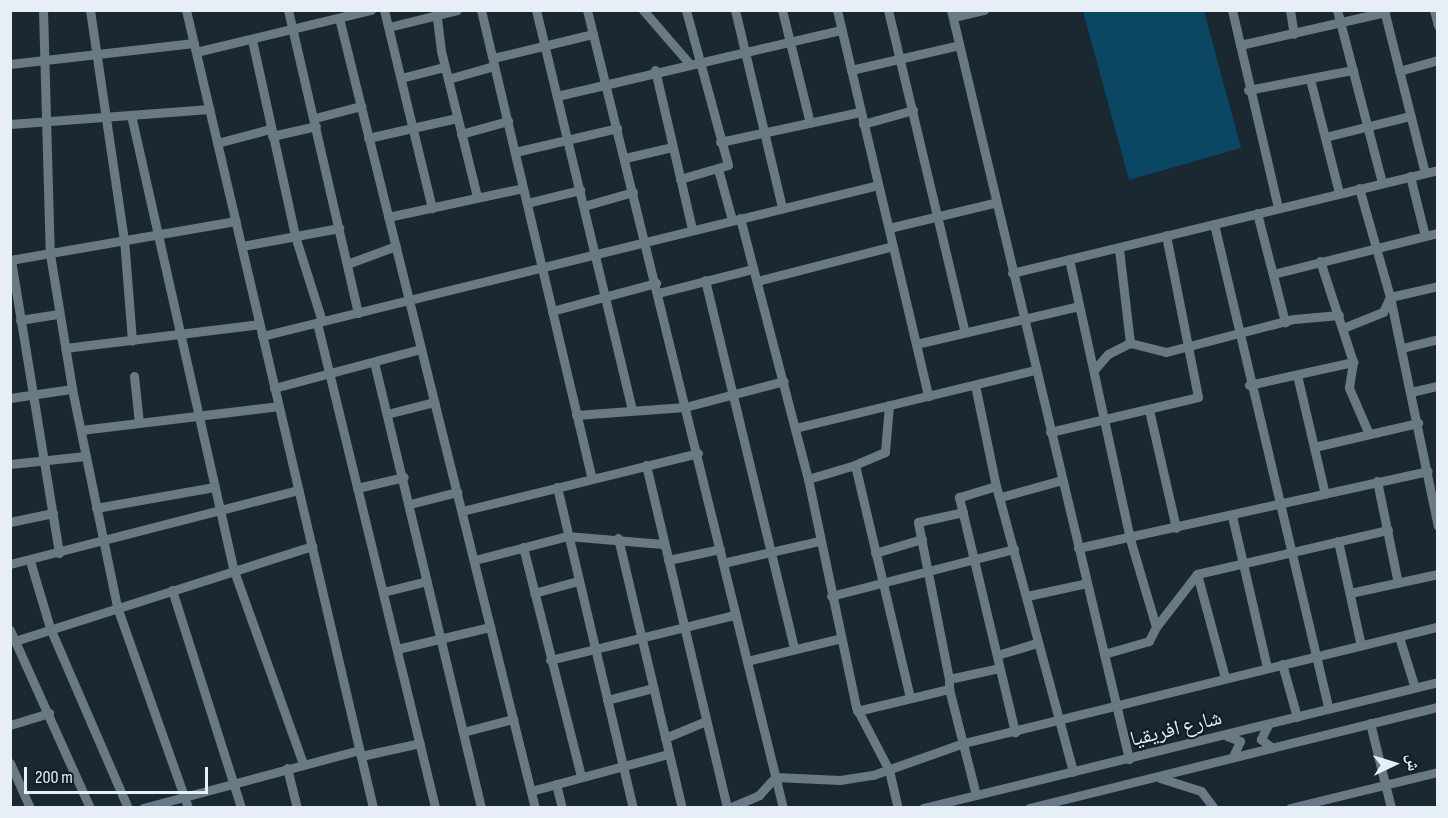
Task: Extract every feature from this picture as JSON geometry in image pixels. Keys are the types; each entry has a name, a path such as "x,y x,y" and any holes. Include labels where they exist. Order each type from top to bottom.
{"street":[{"path":"43,10 49,121 50,254 72,389 101,543 117,607 189,807"},
{"path":"90,10 124,239 132,341"},
{"path":"186,10 373,807"},
{"path":"288,10 316,122 358,313"},
{"path":"10,64 96,54 195,48 252,40 370,10"},
{"path":"384,10 432,208"},
{"path":"388,27 437,13 457,10"},
{"path":"481,10 592,478"},
{"path":"536,10 632,410"},
{"path":"587,10 698,453 734,615 783,807"},
{"path":"643,10 692,61"},
{"path":"680,179 728,165 692,61 686,10"},
{"path":"735,10 782,208"},
{"path":"783,10 810,123"},
{"path":"837,10 928,396"},
{"path":"888,10 965,332"},
{"path":"984,10 952,14 993,203 1012,273 1129,759"},
{"path":"1232,10 1248,90 1278,207"},
{"path":"1290,10 1294,34"},
{"path":"1337,10 1369,125 1382,183"},
{"path":"1434,10 1437,23"},
{"path":"1240,45 1384,11 1425,173"},
{"path":"437,13 444,67 477,197"},
{"path":"339,18 535,807"},
{"path":"557,96 692,61 841,30"},
{"path":"448,79 544,45 593,34"},
{"path":"252,40 295,236 319,322 329,374 435,807"},
{"path":"850,70 959,45"},
{"path":"1399,71 1437,60"},
{"path":"401,78 444,67"},
{"path":"655,70 692,229"},
{"path":"1248,90 1353,70"},
{"path":"1310,79 1339,193"},
{"path":"217,143 316,122 361,106"},
{"path":"10,124 209,109"},
{"path":"863,124 913,110"},
{"path":"720,142 860,112"},
{"path":"131,115 156,234 234,571 303,764"},
{"path":"1325,137 1410,116"},
{"path":"368,138 457,118"},
{"path":"461,134 508,121"},
{"path":"515,152 617,128"},
{"path":"625,158 672,147"},
{"path":"718,169 758,282 784,381 808,479 819,541 857,711 889,770 898,807"},
{"path":"1012,273 1119,249 1278,207 1437,170"},
{"path":"1410,176 1425,236"},
{"path":"262,336 597,258 692,229 878,185"},
{"path":"388,217 523,188"},
{"path":"1359,188 1402,348 1437,522"},
{"path":"527,203 580,190"},
{"path":"584,206 633,192"},
{"path":"889,228 993,203"},
{"path":"1257,213 1285,322"},
{"path":"59,553 31,395 11,260 124,239 236,222"},
{"path":"1214,224 1237,337 1319,655 1328,708"},
{"path":"242,246 339,228"},
{"path":"1273,274 1437,233"},
{"path":"1050,432 1149,411 1198,397 1191,346 1166,235"},
{"path":"347,264 396,246"},
{"path":"758,282 893,246"},
{"path":"1119,249 1130,343"},
{"path":"1069,259 1130,539 1156,627"},
{"path":"1320,261 1353,362 1348,388 1369,434"},
{"path":"552,311 606,296 705,280 753,269"},
{"path":"705,280 794,649"},
{"path":"1390,297 1437,286"},
{"path":"1343,328 1383,312 1390,297"},
{"path":"916,344 1079,306"},
{"path":"20,320 59,314"},
{"path":"1094,370 1108,354 1130,343 1166,352 1237,337 1285,322 1339,315"},
{"path":"65,348 260,324"},
{"path":"1402,348 1437,339"},
{"path":"274,388 421,349"},
{"path":"374,362 404,477 481,807"},
{"path":"1249,385 1353,362"},
{"path":"795,428 1034,370"},
{"path":"1297,375 1325,494"},
{"path":"134,376 139,423"},
{"path":"576,415 685,406 784,381"},
{"path":"975,385 996,486 1001,497 1027,596 1037,643 1061,718 1073,772"},
{"path":"1411,392 1437,386"},
{"path":"10,398 72,389"},
{"path":"387,414 434,402"},
{"path":"808,479 855,465 885,452 888,405"},
{"path":"81,430 278,406"},
{"path":"1149,411 1176,528"},
{"path":"1314,447 1418,423"},
{"path":"462,511 698,453"},
{"path":"10,464 86,456"},
{"path":"1078,548 1130,539 1377,481 1427,466 1437,458"},
{"path":"646,465 663,544 728,807 759,795 775,777 848,779 889,770 964,743 1437,627"},
{"path":"855,465 910,698"},
{"path":"357,488 404,477"},
{"path":"1001,497 1062,480"},
{"path":"1377,481 1398,583"},
{"path":"996,486 959,494 1015,732"},
{"path":"96,508 214,487"},
{"path":"557,487 633,807"},
{"path":"10,564 101,543 299,490"},
{"path":"410,504 457,492"},
{"path":"958,807 973,796 918,522 963,512"},
{"path":"10,522 53,513"},
{"path":"1232,516 1267,668"},
{"path":"1104,654 1149,641 1156,627 1197,574 1388,530"},
{"path":"475,560 567,536 618,538 663,544"},
{"path":"618,538 682,807"},
{"path":"875,553 922,539"},
{"path":"723,563 819,541"},
{"path":"1338,541 1361,646"},
{"path":"18,640 312,546"},
{"path":"523,547 581,777"},
{"path":"668,560 720,549"},
{"path":"831,596 1014,549"},
{"path":"30,561 50,628 128,807"},
{"path":"1197,574 1225,678"},
{"path":"1350,593 1437,574"},
{"path":"383,592 428,581"},
{"path":"534,593 578,581"},
{"path":"1027,596 1087,583"},
{"path":"172,590 242,807"},
{"path":"550,660 734,615"},
{"path":"397,649 490,627"},
{"path":"10,630 18,640 90,807"},
{"path":"1399,637 1415,688"},
{"path":"747,661 841,638"},
{"path":"997,656 1037,643"},
{"path":"1282,664 1297,717"},
{"path":"857,711 910,698 999,668"},
{"name":"شارع افريقيا","path":"925,807 1437,682"},
{"path":"607,700 653,688"},
{"name":"شارع افريقيا","path":"1029,807 1437,707"},
{"path":"10,725 49,713"},
{"path":"463,732 513,719"},
{"path":"664,738 706,722"},
{"path":"1370,723 1391,807"},
{"path":"1268,725 1261,739 1272,748"},
{"path":"1225,735 1241,744 1231,758"},
{"path":"143,807 303,764 420,743"},
{"path":"531,791 668,754"},
{"path":"10,763 14,782 30,807"},
{"path":"287,768 297,807"},
{"path":"1290,807 1327,803 1437,772"},
{"path":"1158,777 1201,791 1214,807"},
{"path":"556,784 562,807"},
{"path":"1078,796 1081,807"}],"shaded area":[{"path":"1083,11 1204,11 1241,148 1129,180"}]}
